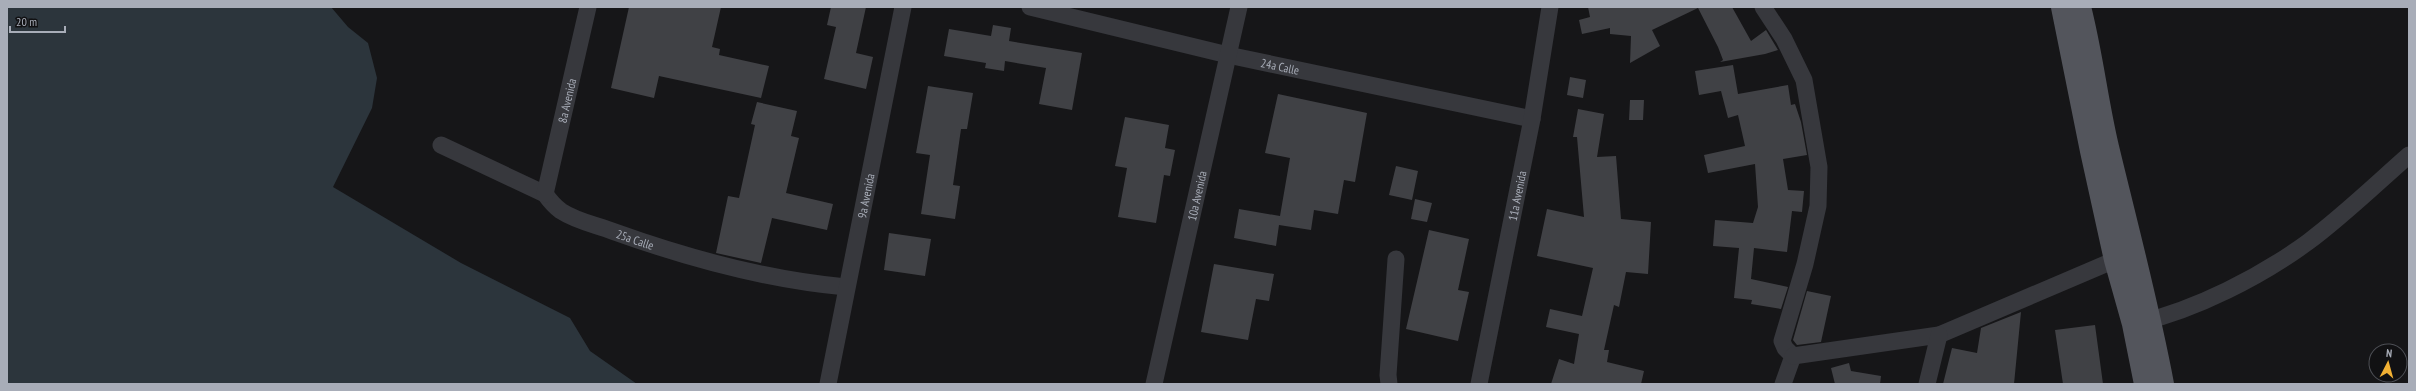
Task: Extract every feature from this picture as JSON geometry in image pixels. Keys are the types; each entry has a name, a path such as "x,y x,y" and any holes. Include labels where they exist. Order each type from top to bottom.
{"main road":[{"path":"2062,7 2115,260 2142,322 2163,384"},
{"path":"2080,7 2126,227 2142,322 2145,384"}],"street":[{"name":"8a Avenida","path":"545,194 588,7"},
{"name":"9a Avenida","path":"828,384 846,287 904,7"},
{"name":"24a Calle","path":"1030,7 1228,55 1532,119"},
{"name":"10a Avenida","path":"1154,384 1239,7"},
{"name":"11a Avenida","path":"1479,384 1532,119 1550,7"},
{"path":"1763,7 1784,39 1804,80 1819,166 1818,206 1805,264 1782,340 1785,348 1793,356"},
{"name":"25a Calle","path":"441,145 545,194 552,204 563,212 626,236 711,261 810,284 846,287"},
{"path":"2142,322 2194,305 2270,267 2309,241 2409,155"},
{"path":"1389,384 1388,375 1396,259"},
{"path":"1793,356 1939,335 2115,260"},
{"path":"1927,384 1939,335"},
{"path":"1783,384 1793,356"}],"shaded area":[{"path":"7,7 331,7 348,27 368,43 377,78 372,108 333,187 461,263 570,318 590,351 637,384 7,384"}],"building":[{"path":"629,7 721,7 712,47 720,49 719,55 769,66 761,98 659,76 654,98 611,88"},
{"path":"831,7 866,7 856,53 873,57 866,89 824,79 836,27 827,25"},
{"path":"1588,7 1732,7 1751,41 1766,30 1778,50 1765,54 1720,62 1723,60 1718,47 1698,8 1652,30 1660,46 1630,63 1631,36 1610,34 1610,28 1582,34 1579,20 1590,17"},
{"path":"993,25 1011,28 1009,41 1082,53 1072,110 1039,104 1046,68 1005,61 1004,71 985,68 986,63 944,56 949,29 991,36"},
{"path":"1733,65 1738,94 1788,85 1791,105 1795,104 1801,122 1807,155 1783,159 1788,190 1804,191 1802,212 1792,211 1787,252 1754,248 1751,279 1788,287 1781,309 1751,304 1752,300 1734,298 1739,248 1713,246 1715,220 1753,223 1758,207 1755,164 1708,173 1704,155 1745,146 1738,115 1728,118 1721,91 1699,95 1695,71"},
{"path":"1570,77 1586,80 1583,98 1567,95"},
{"path":"928,86 973,93 967,129 961,129 953,185 960,186 955,219 921,214 930,155 916,153"},
{"path":"1278,94 1367,113 1355,182 1344,180 1338,214 1314,210 1311,230 1279,225 1276,246 1234,238 1239,209 1280,216 1290,158 1265,153"},
{"path":"1630,100 1644,100 1643,120 1629,120"},
{"path":"757,102 797,111 791,136 799,138 786,193 833,204 827,230 772,218 761,263 716,253 728,196 739,198 755,125 751,124"},
{"path":"1578,109 1604,114 1597,157 1616,156 1621,219 1651,222 1648,274 1626,272 1619,307 1614,305 1604,350 1609,350 1607,362 1644,371 1641,384 1551,384 1559,359 1574,364 1579,334 1546,327 1550,309 1582,316 1593,268 1537,256 1547,209 1584,217 1577,137 1573,137"},
{"path":"1125,117 1169,125 1165,148 1175,150 1170,176 1164,175 1156,223 1118,217 1127,168 1115,166"},
{"path":"1396,166 1418,171 1412,200 1389,195"},
{"path":"1415,199 1432,203 1427,222 1411,219"},
{"path":"1429,230 1469,239 1458,290 1469,292 1458,341 1406,329"},
{"path":"889,233 931,239 925,276 884,270"},
{"path":"1214,264 1274,274 1269,301 1256,299 1248,340 1201,332"},
{"path":"1807,291 1831,296 1821,342 1797,345 1793,340"},
{"path":"2021,312 2014,384 1943,384 1952,348 1977,353 1981,328"},
{"path":"2095,325 2103,384 2063,384 2055,330"},
{"path":"1849,363 1851,371 1881,376 1880,384 1835,384 1831,368"}]}
